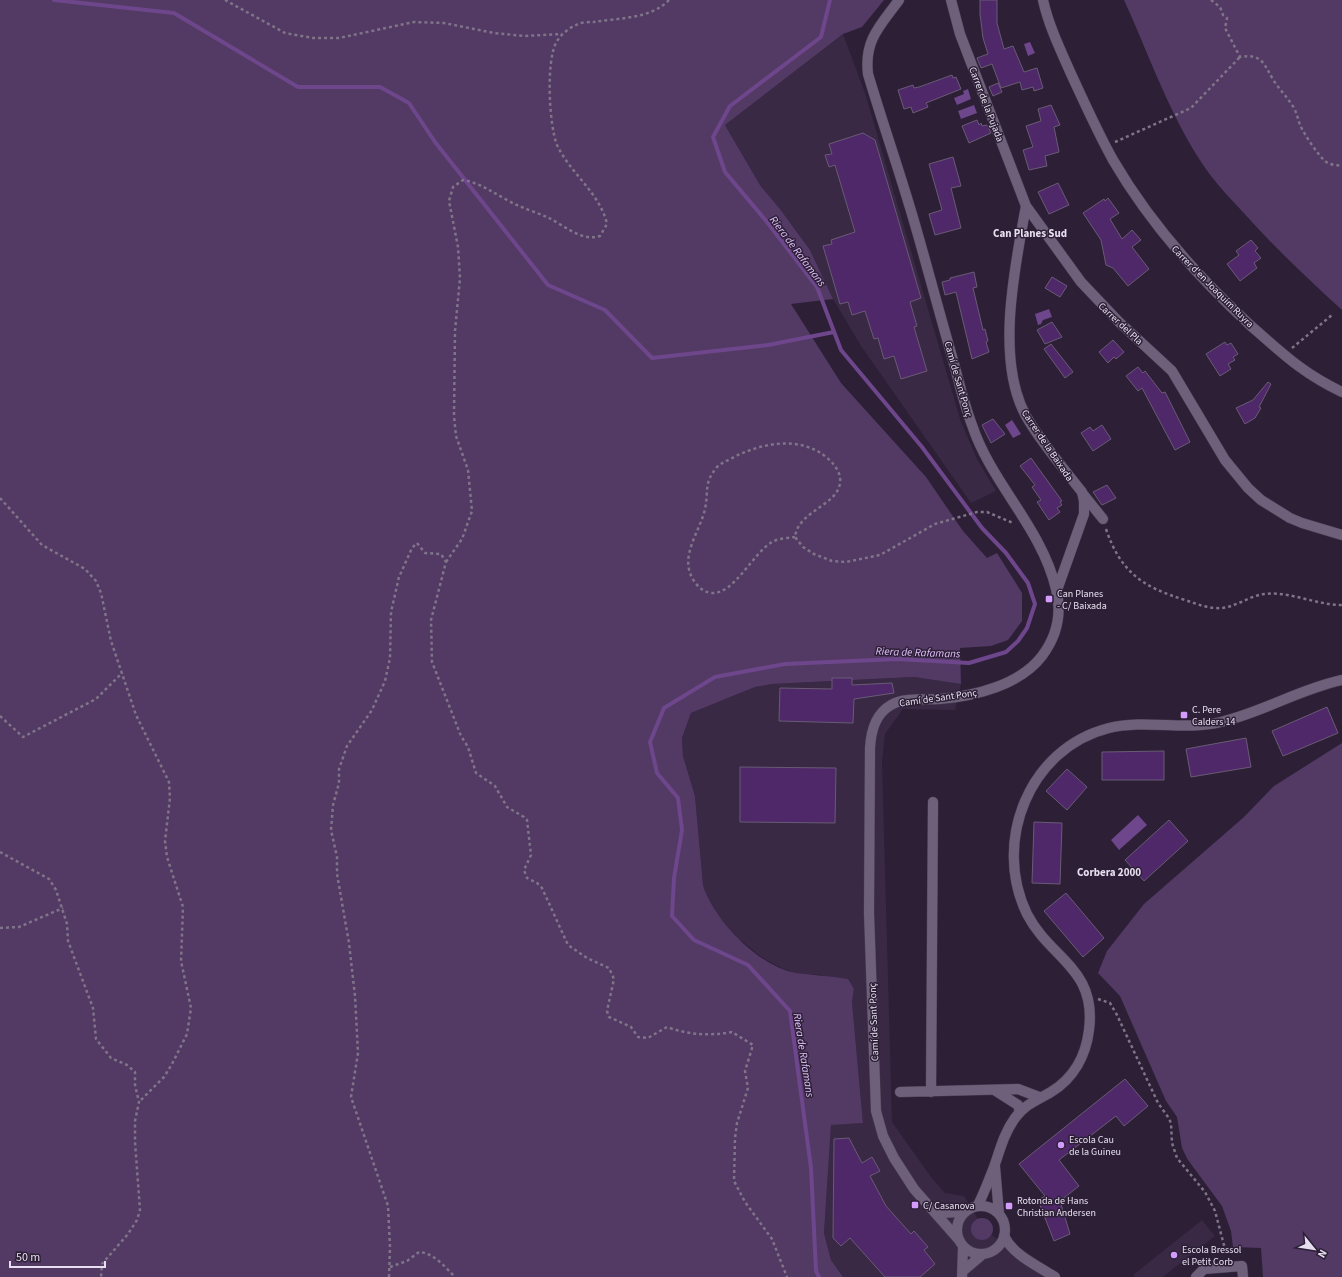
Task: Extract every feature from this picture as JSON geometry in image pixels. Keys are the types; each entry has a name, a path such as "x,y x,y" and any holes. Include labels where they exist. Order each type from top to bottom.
{"street":[{"name":"Camí de Sant Ponç","path":"899,0 874,34 868,53 868,74 914,220 972,426 999,479 1049,565 1057,590 1058,618 1053,638 1039,660 1028,670 1014,679 980,692 956,697 893,703 879,716 872,731 870,748 868,912 876,1111 883,1136 894,1158 914,1189 937,1213 961,1243"},
{"name":"Carrer de la Pujada","path":"951,0 962,40 1026,206"},
{"name":"Carrer d'en Joaquim Ruyra","path":"1043,0 1053,32 1105,146 1138,199 1168,241 1223,299 1284,355 1309,375 1342,392"},
{"name":"Carrer del Pla","path":"1026,206 1081,282 1101,304 1172,371 1228,466 1248,488 1261,500 1280,513 1302,523 1342,535"},
{"name":"Carrer de la Baixada","path":"1026,206 1015,268 1011,308 1013,377 1026,416 1103,519"},
{"path":"1057,590 1084,514 1082,492"},
{"path":"978,1205 995,1165 1001,1142 1020,1112 1039,1097 1051,1092 1073,1073 1083,1056 1090,1028 1090,1011 1081,980 1071,964 1036,927 1028,914 1016,884 1014,862 1015,833 1025,799 1036,780 1065,748 1095,732 1121,726 1190,726 1219,722 1256,711 1318,685 1342,680"},
{"path":"930,1092 933,802"},
{"path":"996,1090 1018,1105 1020,1112"},
{"path":"900,1092 1018,1090 1039,1097"},
{"path":"962,1274 983,1254 996,1249 1004,1236 1005,1228 999,1214 995,1165"},
{"path":"937,1213 964,1212 978,1205 986,1206 999,1214"},
{"path":"962,1274 961,1243 957,1226 964,1212"},
{"path":"1004,1236 1008,1244 1024,1257 1056,1277"},
{"path":"961,1243 968,1252 983,1254"},
{"path":"1196,1277 1204,1270 1242,1266 1243,1277"}],"path":[{"path":"225,0 285,33 312,38 339,38 414,22 444,22 494,33 524,36 562,34"},
{"path":"669,0 655,10 639,15 577,24 562,34 556,43 550,68 552,128 557,145 572,169 604,210 606,224 600,236 594,238 580,235 550,218 508,201 476,182 463,180 453,187 449,201 458,246 460,278 456,331 454,416 456,436 468,470 472,511 462,538 446,562 431,620 432,662 461,736 468,747 476,773 495,786 507,807 527,820 531,855 524,870 527,878 537,883 542,888 568,945 587,958 609,968 614,979 612,993 606,1011 609,1017 631,1027 638,1037 648,1038 658,1034 667,1027 693,1034 712,1036 732,1032 753,1045 745,1072 748,1088 737,1123 735,1138 734,1181 745,1202 772,1239 787,1277"},
{"path":"1211,0 1220,7 1223,15 1227,18 1224,28 1240,57"},
{"path":"1105,146 1191,108 1240,57 1249,56 1257,58 1265,64 1290,102 1297,114 1301,126 1315,149 1325,161 1334,165 1342,166"},
{"path":"1284,355 1332,315"},
{"path":"795,537 776,540 771,543 755,557 728,587 722,591 712,593 706,592 698,586 690,573 688,564 692,543 705,511 707,482 723,463 763,446 790,444 813,448 825,455 838,471 841,482 839,488 829,499 800,524 796,531 795,537 803,547 814,554 832,561 846,562 880,555 935,524 984,511 1031,532"},
{"path":"0,498 42,545 85,569 96,581 101,593 111,641 136,715 169,782 170,798 165,841 167,857 183,907 181,961 191,1008 187,1034 172,1064 164,1077 139,1102"},
{"path":"1103,519 1109,538 1128,569 1144,584 1160,592 1214,608 1221,608 1263,594 1282,595 1329,605 1342,605"},
{"path":"390,1277 388,1206 351,1097 358,1053 355,996 349,943 337,874 337,857 331,830 333,805 339,783 339,769 347,746 372,710 386,680 390,658 391,612 403,566 417,542 425,553 441,554 446,562"},
{"path":"0,716 23,737 96,699 122,672"},
{"path":"0,852 49,880 56,890 67,924 68,941 93,1008 96,1038 111,1058 127,1065 135,1072 135,1085 139,1102 135,1121 135,1142 140,1189 140,1210 137,1220 128,1234 102,1264 101,1277"},
{"path":"0,928 19,927 63,908"},
{"path":"1086,994 1110,1003 1117,1015 1158,1104 1168,1117 1171,1124 1172,1143 1177,1158 1205,1192 1216,1211 1225,1249"},
{"path":"390,1267 407,1261 419,1252 425,1252 439,1262 455,1277"}],"shaded area":[{"path":"0,0 884,0 862,27 843,34 725,125 760,185 780,209 810,250 833,299 791,304 841,383 926,477 963,531 987,558 997,553 1022,593 1022,621 1008,640 991,646 960,648 961,684 914,677 772,684 755,687 691,713 682,738 683,756 695,796 703,885 708,898 717,912 739,940 767,962 782,969 796,973 848,979 854,989 852,1002 863,1123 831,1125 824,1233 831,1260 843,1277 0,1277"},
{"path":"1124,0 1342,0 1342,310 1265,236 1211,176 1197,156 1173,113"},
{"path":"843,34 865,93 961,422 977,459 996,491 971,503 861,346 833,299 810,250 780,209 760,185 725,125"},
{"path":"1030,42 1035,53 1028,56 1024,44"},
{"path":"968,89 971,99 957,105 954,98 964,94 963,91"},
{"path":"974,105 977,113 961,119 958,111"},
{"path":"1049,309 1052,317 1043,320 1041,324 1038,325 1035,314"},
{"path":"1012,420 1021,434 1013,438 1005,425"},
{"path":"914,677 961,684 955,710 903,709 885,734 882,762 892,1122 931,1177 945,1193 964,1196 984,1229 1048,1277 843,1277 831,1260 824,1233 831,1124 863,1123 852,1002 854,989 821,975 795,973 783,969 760,956 738,938 715,913 703,885 695,796 683,756 682,738 691,713 755,687 772,684"},
{"path":"1342,743 1342,1277 1263,1277 1261,1248 1233,1247 1231,1231 1222,1206 1188,1160 1182,1148 1177,1117 1166,1101 1120,996 1098,973 1107,951 1144,904 1244,817 1274,786"},
{"path":"1138,815 1147,825 1119,850 1111,840"},
{"name":"Rotonda de Hans Christian Andersen","path":"982,1218 990,1221 993,1229 990,1237 982,1240 974,1237 971,1229 974,1221"},
{"name":"Escola Bressol el Petit Corb","path":"1202,1220 1215,1236 1163,1277 1135,1277 1133,1275"}],"building":[{"path":"980,0 997,0 997,23 1004,49 1013,46 1024,72 1037,68 1043,88 1034,91 1033,87 1022,90 1020,82 1001,88 992,64 981,68 977,58 988,54 983,38"},
{"path":"952,75 953,78 956,77 961,89 926,103 928,107 913,113 911,107 904,109 898,90 913,85 914,88 919,87"},
{"path":"998,83 1002,92 993,96 989,87"},
{"path":"1051,105 1060,125 1054,127 1059,152 1045,156 1047,166 1029,170 1023,150 1033,147 1026,126 1041,121 1038,109"},
{"path":"977,120 979,125 981,123 982,126 987,125 991,133 969,143 962,126"},
{"path":"863,133 875,140 921,298 910,302 917,326 914,327 927,371 901,379 894,356 884,359 878,338 874,339 865,311 852,315 848,302 840,304 823,246 832,244 831,240 855,232 835,165 829,167 825,155 832,154 829,144"},
{"path":"953,157 961,186 951,188 961,228 935,235 929,214 942,210 929,164"},
{"path":"1058,183 1069,205 1049,214 1038,192"},
{"path":"1108,198 1119,213 1110,219 1122,239 1132,230 1141,240 1132,247 1149,269 1128,286 1113,268 1106,265 1101,240 1083,213 1104,199 1105,201"},
{"path":"1251,240 1258,248 1255,251 1261,258 1254,263 1257,268 1240,281 1227,264 1239,255 1236,251"},
{"path":"974,272 977,287 973,288 983,330 985,329 988,341 986,342 989,352 972,359 956,292 945,295 942,282 950,280 950,278"},
{"path":"1052,277 1067,286 1060,297 1045,288"},
{"path":"1052,322 1062,337 1045,344 1037,330"},
{"path":"1113,340 1124,352 1116,359 1114,357 1108,363 1099,352"},
{"path":"1225,342 1227,345 1231,343 1238,354 1233,357 1235,360 1228,364 1231,369 1220,376 1206,354"},
{"path":"1051,344 1073,372 1065,378 1044,349"},
{"path":"1138,367 1143,373 1145,371 1162,393 1165,392 1190,442 1175,450 1142,388 1138,391 1126,376"},
{"path":"1268,382 1271,384 1259,407 1261,408 1255,418 1245,424 1236,408 1253,400"},
{"path":"993,419 1005,434 991,443 982,425"},
{"path":"1102,425 1111,439 1093,451 1081,433 1090,427 1093,431"},
{"path":"1031,458 1062,501 1060,502 1062,505 1057,508 1060,512 1049,520 1037,502 1041,500 1032,487 1035,485 1020,466"},
{"path":"1107,485 1116,498 1102,505 1093,492"},
{"path":"832,678 852,678 852,685 892,683 894,693 854,699 853,723 779,721 780,688 832,689"},
{"path":"1327,707 1338,733 1283,756 1272,731"},
{"path":"1246,738 1251,767 1191,777 1186,749"},
{"path":"1164,751 1164,780 1102,780 1102,752"},
{"path":"740,767 836,768 835,823 740,822"},
{"path":"1067,769 1087,787 1067,810 1046,791"},
{"path":"1169,820 1188,841 1144,881 1125,860"},
{"path":"1034,822 1062,823 1060,884 1032,883"},
{"path":"1066,893 1104,938 1083,957 1044,911"},
{"name":"Escola Cau de la Guineu","path":"1125,1079 1148,1106 1124,1126 1116,1116 1059,1160 1079,1186 1060,1201 1070,1234 1054,1241 1038,1200 1045,1196 1019,1164"},
{"path":"849,1138 862,1163 872,1157 880,1171 870,1176 886,1206 911,1234 914,1231 928,1247 924,1250 935,1264 920,1277 885,1277 850,1238 841,1246 833,1238 834,1139"}],"waterway":[{"path":"54,0 174,13 298,87 380,87 409,103 435,142 548,285 605,310 652,358 768,345 834,332"},
{"name":"Riera de Rafamans","path":"819,1277 816,1271 811,1168 790,1011 748,965 694,940 672,916 674,878 682,830 678,798 657,773 650,742 664,708 715,677 785,664 897,659 969,663 1006,652 1018,641 1027,628 1035,604 1028,583 1006,553 982,528 922,447 841,350 817,287 767,222 725,172 713,137 730,106 821,37 830,0"}],"place":[{"name":"Can Planes - C/ Baixada","path":"1049,599"},
{"name":"C. Pere Calders 14","path":"1184,715"},
{"name":"Escola Cau de la Guineu","path":"1061,1145"},
{"name":"C/ Casanova","path":"915,1205"},
{"name":"Rotonda de Hans Christian Andersen","path":"1009,1206"},
{"name":"Escola Bressol el Petit Corb","path":"1174,1255"}],"district":[{"name":"Can Planes Sud","path":"1030,233"},
{"name":"Corbera 2000","path":"1109,872"}]}
